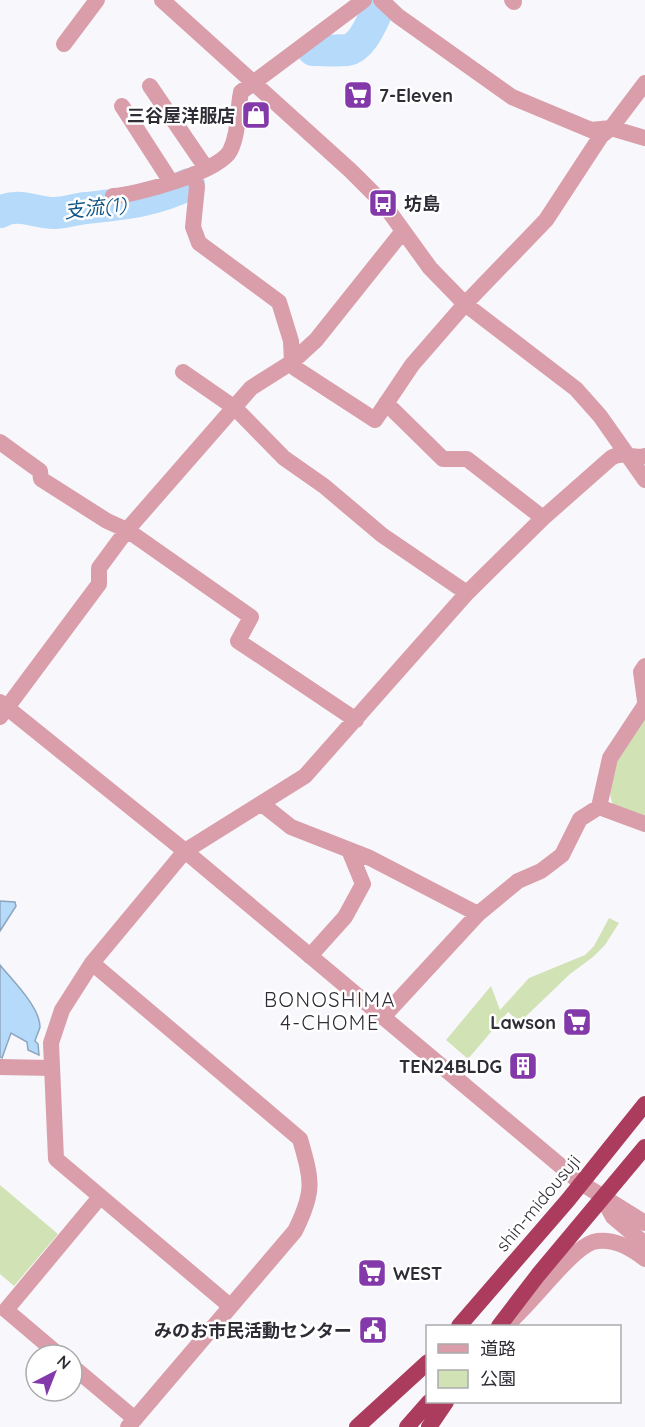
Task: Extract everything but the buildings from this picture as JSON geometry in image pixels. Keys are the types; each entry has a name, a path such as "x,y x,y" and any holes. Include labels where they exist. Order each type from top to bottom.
{"highway":[{"name":"shin-midousuji","path":"460,1325 645,1104"},
{"path":"500,1325 538,1275 645,1147"},
{"path":"357,1427 426,1364"},
{"path":"374,1427 426,1364"},
{"path":"407,1427 427,1403"},
{"path":"429,1427 445,1403"}],"street":[{"path":"64,44 97,0"},
{"path":"162,0 351,171 382,203 430,268 465,304 576,389 600,416 645,480"},
{"path":"113,196 141,193 200,171 226,157 236,133 241,92 364,0"},
{"path":"381,0 398,16 512,97 591,130 611,128 645,138"},
{"path":"150,86 200,171 193,227 199,243 279,302 291,341 292,362 295,368 375,420 412,365 465,304 546,220 602,136 611,128 645,83"},
{"path":"122,106 171,182"},
{"path":"404,231 316,340 292,362 251,388 127,530 99,568 99,584 2,709 185,851 581,1183 645,1223"},
{"path":"183,372 235,408 284,458 324,486 382,535 467,592"},
{"path":"386,403 443,459 467,459 543,518"},
{"path":"0,442 40,471 41,478 107,522 127,530 252,617 238,641 356,720"},
{"path":"230,1306 56,1159 51,1043 62,1010 92,963 185,851 305,776 467,592 543,518 611,458 626,454 638,458 645,456"},
{"path":"383,1017 478,914 518,881 541,871 562,855 580,819 599,807 610,758 645,703 641,672 645,666"},
{"path":"262,804 291,827 370,858 478,914"},
{"path":"599,807 645,824"},
{"path":"310,956 345,917 363,884 349,850"},
{"path":"84,1377 132,1423 295,1231 307,1206 311,1177 300,1139 92,963"},
{"path":"0,1067 51,1068"},
{"path":"45,1343 6,1310 100,1197"},
{"path":"603,1198 613,1217 645,1244"},
{"path":"506,1325 522,1312 571,1258 591,1243 607,1241 618,1243 645,1259"}],"green space":[{"path":"645,716 645,817 613,805 610,781 618,758"},
{"path":"609,918 619,923 605,945 570,974 520,1022 508,1012 468,1059 446,1040 491,986 500,1010 529,978 585,955 594,946"},
{"path":"0,1185 58,1234 14,1286 0,1274"}],"water":[{"path":"0,901 15,902 16,906 0,931"},
{"path":"0,965 31,1003 39,1019 40,1027 35,1041 38,1044 39,1055 28,1050 27,1042 11,1033 2,1058 0,1057"}],"waterway":[{"name":"支流(1)","path":"313,50 353,48 366,33 379,8"},
{"name":"支流(1)","path":"0,212 20,208 58,213 126,203 152,198 189,184"}],"place":[{"name":"7-Eleven","path":"358,95"},
{"name":"三谷屋洋服店","path":"256,115"},
{"name":"坊島","path":"383,203"},
{"name":"Lawson","path":"577,1022"},
{"name":"TEN24BLDG","path":"523,1066"},
{"name":"WEST","path":"372,1273"},
{"name":"みのお市民活動センター","path":"373,1330"}],"district":[{"name":"BONOSHIMA 4-CHOME","path":"330,1010"}]}
